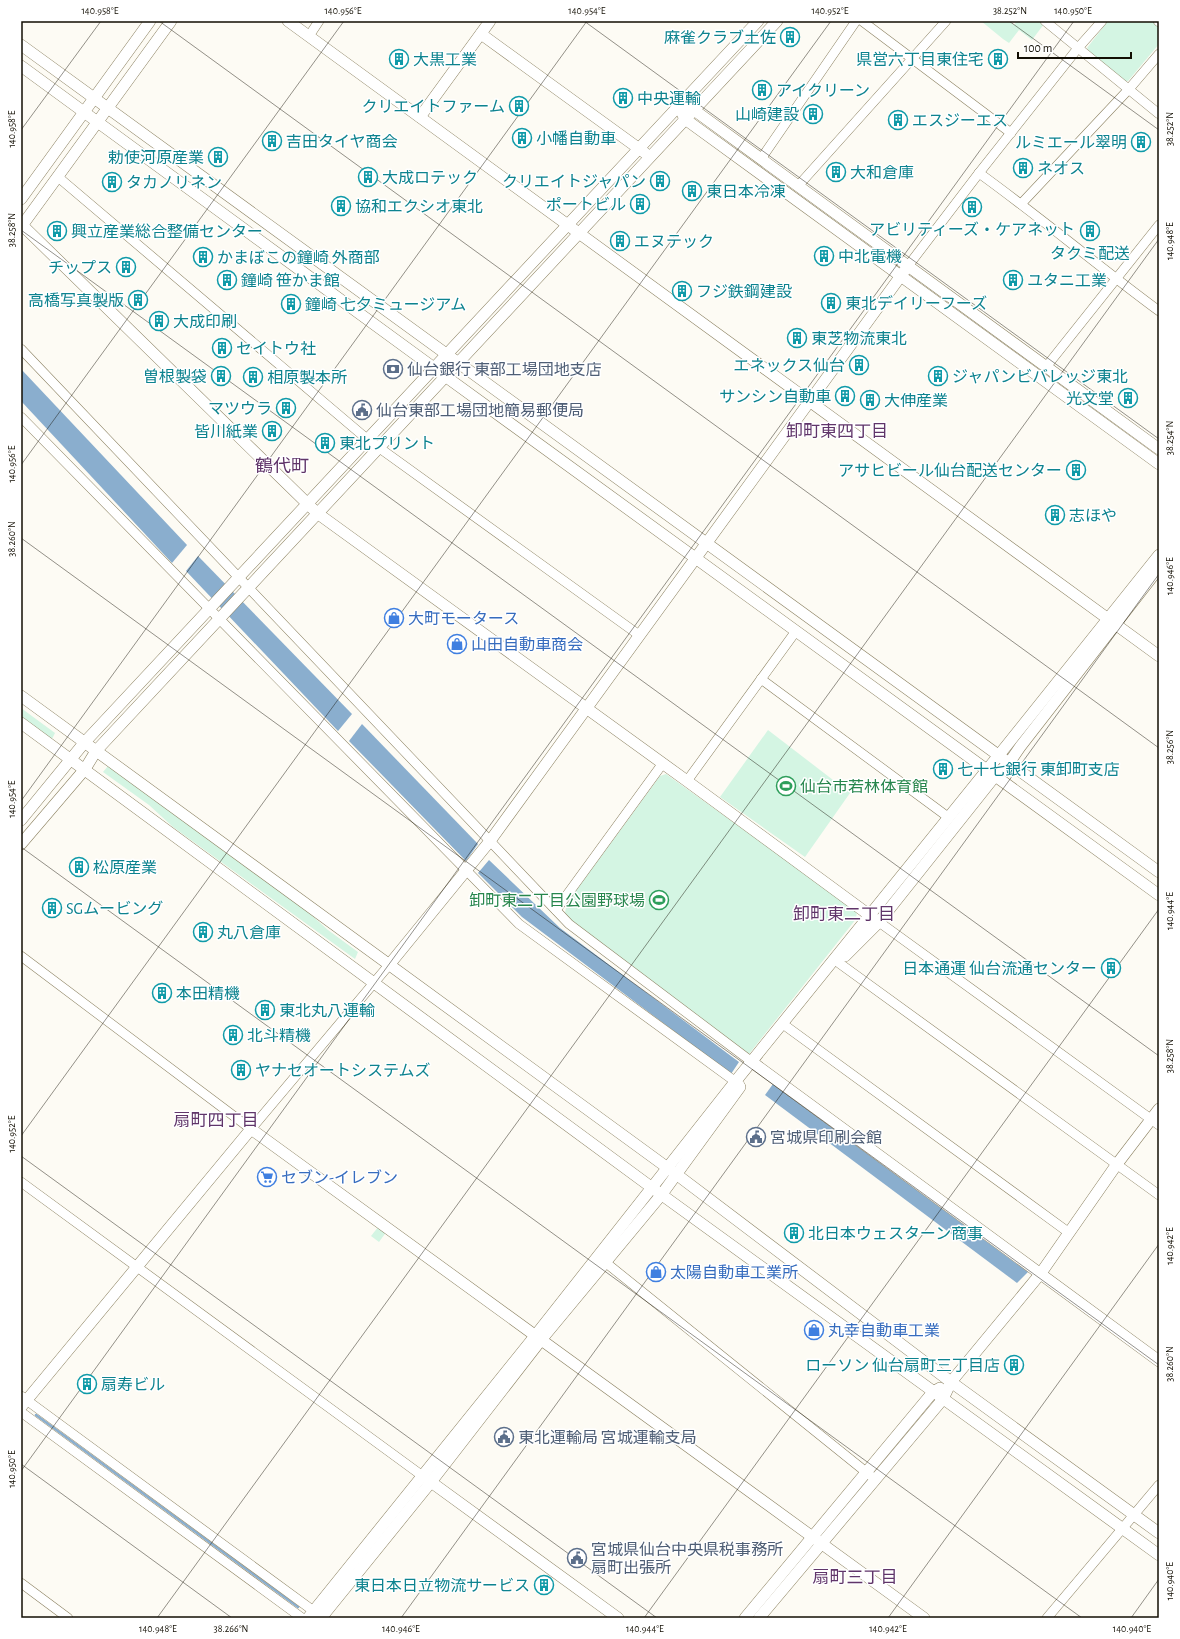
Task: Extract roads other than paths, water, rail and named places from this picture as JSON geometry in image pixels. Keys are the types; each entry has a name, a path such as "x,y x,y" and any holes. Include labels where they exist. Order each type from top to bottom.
{"street":[{"path":"21,199 150,21"},
{"path":"171,21 21,226 317,513 1155,1122"},
{"path":"288,21 569,224 1159,656"},
{"path":"308,36 319,21"},
{"path":"420,117 490,21"},
{"path":"21,820 72,760 84,743 758,21"},
{"path":"21,844 84,769 96,751 317,513 446,377 458,362 581,233 777,21"},
{"path":"761,159 856,21"},
{"path":"862,21 1011,133"},
{"path":"798,186 913,60 946,21"},
{"path":"1045,21 1159,114"},
{"path":"1102,21 1078,48 900,276 490,841 375,983 23,1401 317,1616 601,1259 651,1187 671,1171 738,1084 875,919 948,817 991,773 1009,763 1159,554"},
{"path":"481,34 651,157"},
{"path":"21,45 1159,872"},
{"path":"1021,204 1129,89 1159,54"},
{"path":"21,66 1159,895"},
{"path":"679,106 694,110 1159,449"},
{"path":"679,106 685,119 1159,464"},
{"path":"979,173 1159,311"},
{"path":"58,177 367,439 639,635"},
{"path":"1046,367 1159,225"},
{"path":"21,349 238,577 246,590 569,924 1159,1361"},
{"path":"21,416 208,609 519,924 738,1084"},
{"path":"755,1063 787,1027 875,919 991,773 999,756 1111,621 1159,568"},
{"path":"687,781 796,631"},
{"path":"761,679 948,817"},
{"path":"21,696 671,1171 951,1382 1159,1533"},
{"path":"21,723 651,1187 1159,1555"},
{"path":"556,910 663,763"},
{"path":"21,956 251,1129 924,1618"},
{"path":"839,963 1159,1195"},
{"path":"787,1027 1068,1232"},
{"path":"870,1476 943,1399 951,1382 1041,1273 1068,1232 1117,1164 1155,1122 1159,1109"},
{"path":"601,1259 662,1194 671,1171"},
{"path":"21,1182 618,1618"},
{"path":"601,1259 870,1476"},
{"path":"758,1618 934,1392 951,1382"},
{"path":"21,1412 302,1618"},
{"path":"1047,1618 1133,1514 1159,1485"},
{"path":"745,1618 818,1540"},
{"path":"21,1583 68,1618"}],"water":[{"path":"21,369 187,545 172,563 21,401"},
{"path":"198,556 352,714 338,731 186,571"},
{"path":"362,724 478,844 466,861 349,741"},
{"path":"489,860 560,928 739,1062 731,1074 522,917 478,873"},
{"path":"773,1084 1028,1272 1017,1283 765,1095"}],"waterway":[{"path":"36,1415 298,1607"}],"place":[{"name":"麻雀クラブ土佐","path":"790,37"},
{"name":"大黒工業","path":"399,59"},
{"name":"県営六丁目東住宅","path":"998,59"},
{"name":"アイクリーン","path":"762,90"},
{"name":"中央運輸","path":"623,98"},
{"name":"クリエイトファーム","path":"519,106"},
{"name":"山崎建設","path":"813,114"},
{"name":"エスジーエス","path":"898,120"},
{"name":"小幡自動車","path":"522,138"},
{"name":"吉田タイヤ商会","path":"272,141"},
{"name":"ルミエール翠明","path":"1141,142"},
{"name":"勅使河原産業","path":"218,157"},
{"name":"ネオス","path":"1023,168"},
{"name":"大和倉庫","path":"836,172"},
{"name":"大成ロテック","path":"368,177"},
{"name":"クリエイトジャパン","path":"660,181"},
{"name":"タカノリネン","path":"112,182"},
{"name":"東日本冷凍","path":"692,191"},
{"name":"ポートビル","path":"640,204"},
{"name":"協和エクシオ東北","path":"341,206"},
{"name":"アビリティーズ・ケアネット","path":"972,207"},
{"name":"興立産業総合整備センター","path":"57,231"},
{"name":"タクミ配送","path":"1090,231"},
{"name":"エヌテック","path":"620,241"},
{"name":"中北電機","path":"824,256"},
{"name":"かまぼこの鐘崎 外商部","path":"203,257"},
{"name":"チップス","path":"126,267"},
{"name":"鐘崎 笹かま館","path":"227,280"},
{"name":"ユタニ工業","path":"1013,280"},
{"name":"フジ鉄鋼建設","path":"682,291"},
{"name":"高橋写真製版","path":"138,300"},
{"name":"東北デイリーフーズ","path":"831,303"},
{"name":"鐘崎 七夕ミュージアム","path":"291,304"},
{"name":"大成印刷","path":"159,321"},
{"name":"東芝物流東北","path":"797,338"},
{"name":"セイトウ社","path":"222,348"},
{"name":"エネックス仙台","path":"859,365"},
{"name":"仙台銀行 東部工場団地支店","path":"393,369"},
{"name":"曽根製袋","path":"221,376"},
{"name":"ジャパンビバレッジ東北","path":"938,376"},
{"name":"相原製本所","path":"253,377"},
{"name":"サンシン自動車","path":"845,396"},
{"name":"光文堂","path":"1128,398"},
{"name":"大伸産業","path":"870,400"},
{"name":"マツウラ","path":"286,408"},
{"name":"仙台東部工場団地簡易郵便局","path":"362,410"},
{"name":"皆川紙業","path":"272,431"},
{"name":"東北プリント","path":"325,443"},
{"name":"アサヒビール仙台配送センター","path":"1076,470"},
{"name":"志ほや","path":"1055,515"},
{"name":"大町モータース","path":"394,618"},
{"name":"山田自動車商会","path":"457,644"},
{"name":"七十七銀行 東卸町支店","path":"943,769"},
{"name":"仙台市若林体育館","path":"786,786"},
{"name":"松原産業","path":"79,867"},
{"name":"卸町東二丁目公園野球場","path":"659,900"},
{"name":"SGムービング","path":"52,908"},
{"name":"丸八倉庫","path":"203,932"},
{"name":"日本通運 仙台流通センター","path":"1111,968"},
{"name":"本田精機","path":"162,993"},
{"name":"東北丸八運輸","path":"265,1010"},
{"name":"北斗精機","path":"233,1035"},
{"name":"ヤナセオートシステムズ","path":"241,1070"},
{"name":"宮城県印刷会館","path":"756,1137"},
{"name":"セブン-イレブン","path":"267,1177"},
{"name":"北日本ウェスターン商事","path":"794,1233"},
{"name":"太陽自動車工業所","path":"656,1272"},
{"name":"丸幸自動車工業","path":"814,1330"},
{"name":"ローソン 仙台扇町三丁目店","path":"1014,1365"},
{"name":"扇寿ビル","path":"87,1384"},
{"name":"東北運輸局 宮城運輸支局","path":"504,1437"},
{"name":"宮城県仙台中央県税事務所 扇町出張所","path":"577,1558"},
{"name":"東日本日立物流サービス","path":"544,1585"}],"district":[{"name":"卸町東四丁目","path":"837,431"},
{"name":"鶴代町","path":"282,466"},
{"name":"卸町東二丁目","path":"844,914"},
{"name":"扇町四丁目","path":"216,1120"},
{"name":"扇町三丁目","path":"855,1577"}]}
